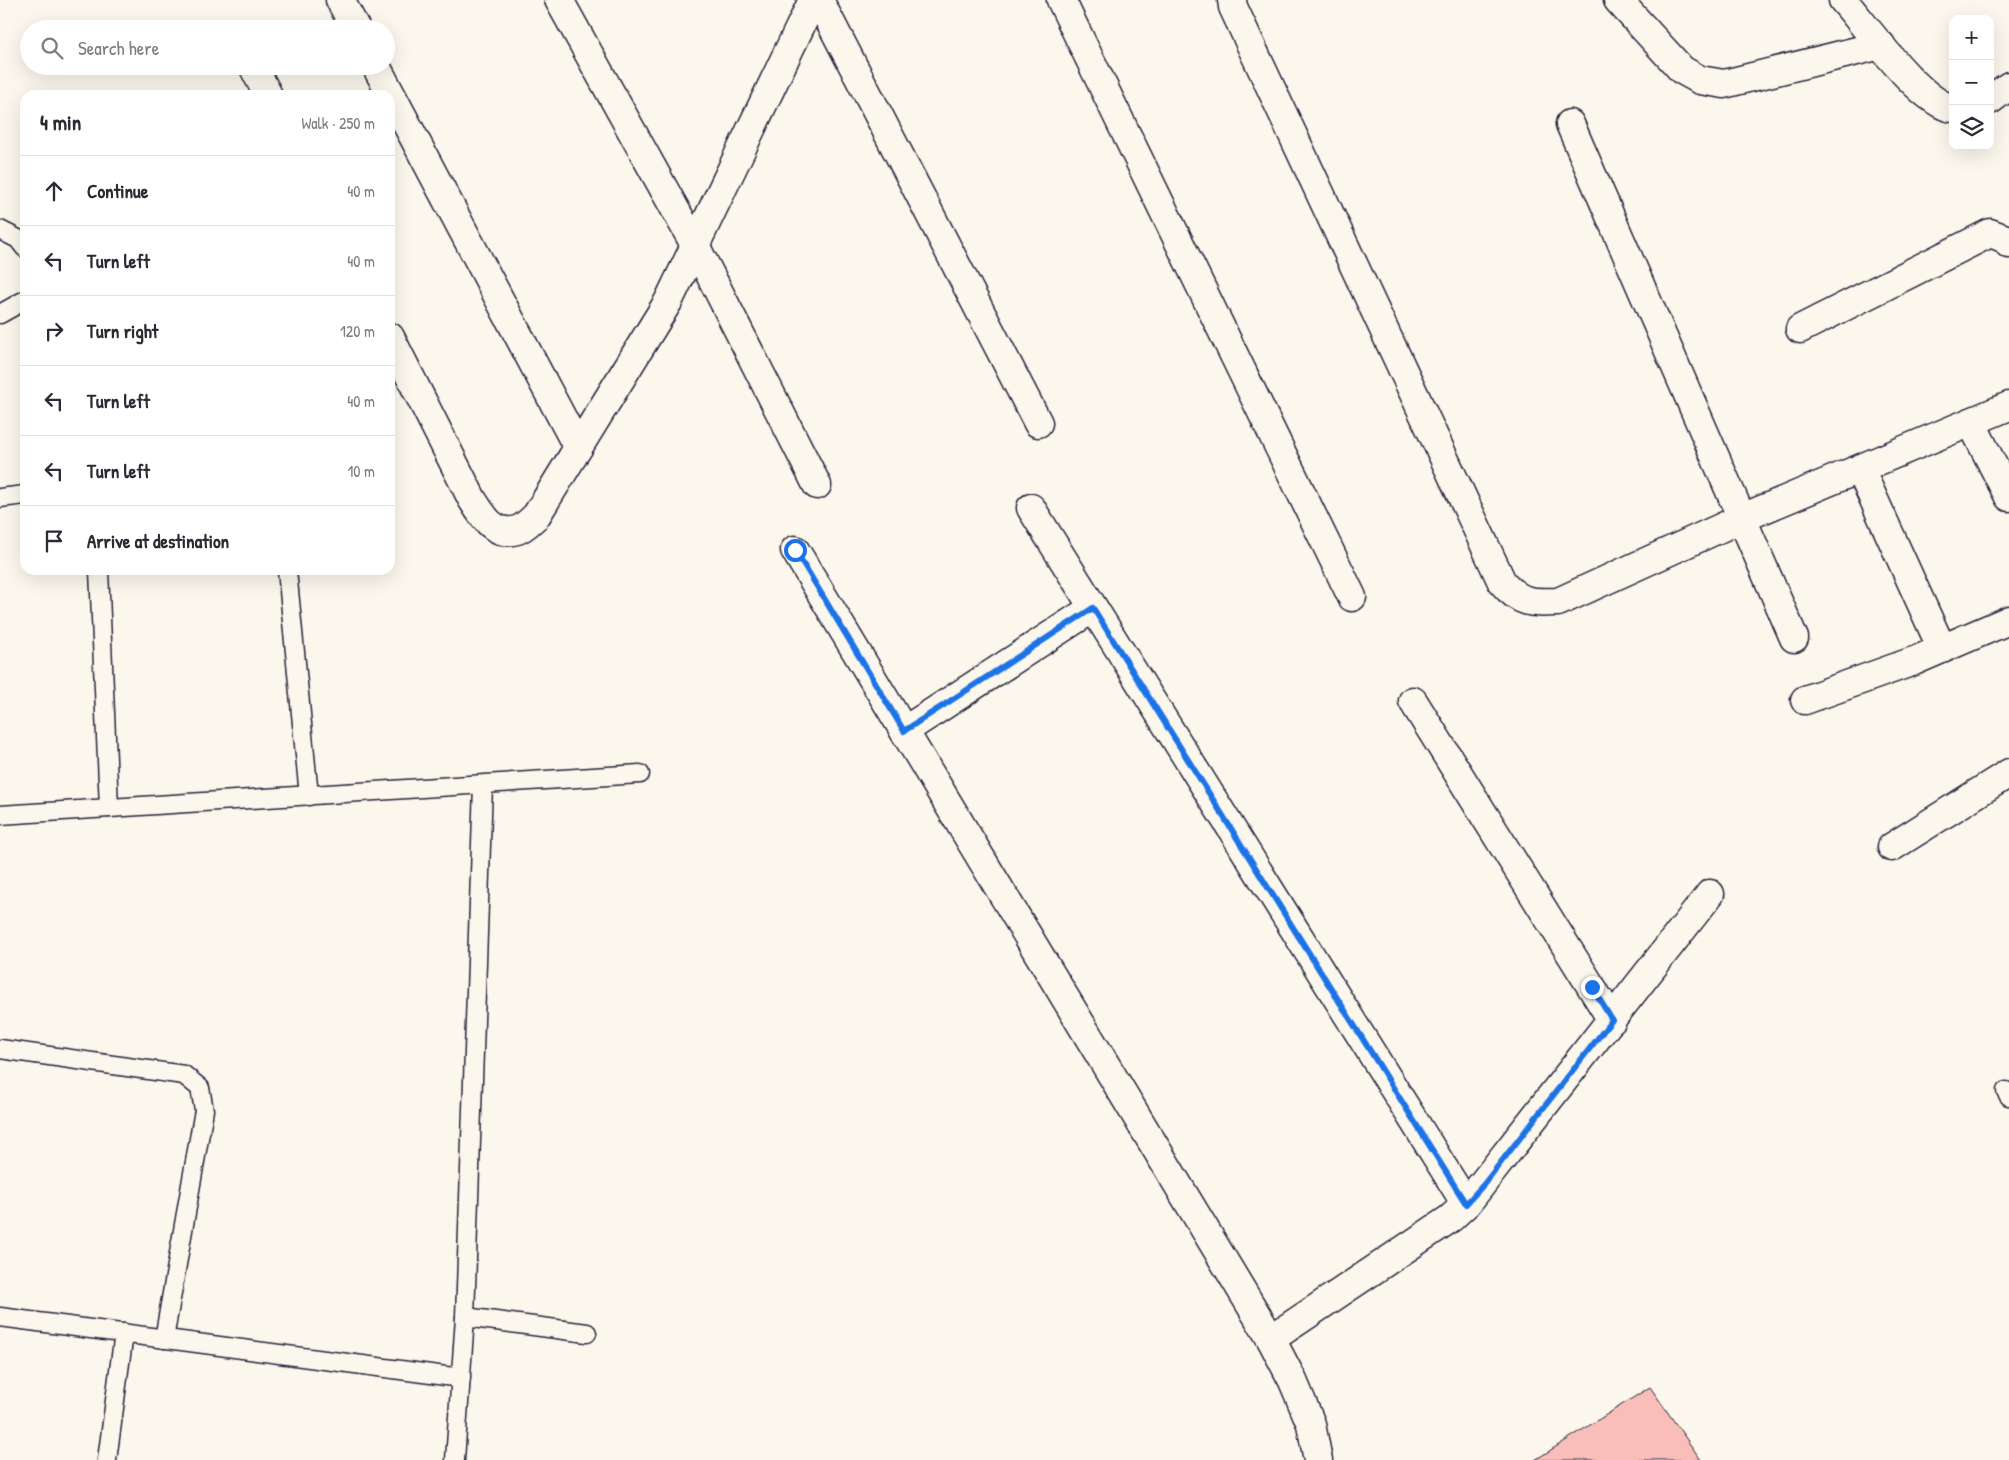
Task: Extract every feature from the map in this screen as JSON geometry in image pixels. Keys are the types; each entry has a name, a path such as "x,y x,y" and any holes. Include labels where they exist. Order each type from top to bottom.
{"street":[{"path":"340,0 351,20"},
{"path":"559,0 696,245 817,485"},
{"path":"395,347 472,499 486,521 500,531 518,530 536,516 668,302 813,0"},
{"path":"819,0 1038,423"},
{"path":"1061,0 1352,597"},
{"path":"1232,0 1502,582 1513,595 1530,603 1558,602 1740,519 2009,406"},
{"path":"1618,0 1682,70 1700,80 1724,84 1881,45"},
{"path":"1843,0 1918,89 1949,107"},
{"path":"258,75 265,90"},
{"path":"381,75 389,90"},
{"path":"1994,97 2009,86"},
{"path":"395,102 578,448"},
{"path":"1570,124 1740,519 1794,638"},
{"path":"1800,329 1990,233 2006,239 2009,244"},
{"path":"1971,422 2009,497"},
{"path":"1860,469 1942,649"},
{"path":"1031,508 1466,1204"},
{"path":"795,550 1271,1339 1293,1382 1311,1424 1318,1460"},
{"path":"904,731 1093,608"},
{"path":"1805,700 1942,649 2009,620"},
{"path":"1413,701 1612,1020"},
{"path":"1892,848 2009,774"},
{"path":"1271,1339 1451,1218 1466,1204 1484,1184 1710,894"}],"lane":[{"path":"0,230 20,242"},
{"path":"0,314 20,303"},
{"path":"0,498 20,495"},
{"path":"99,575 109,808"},
{"path":"287,575 309,796"},
{"path":"0,815 640,774"},
{"path":"455,1460 466,1317 483,785"},
{"path":"0,1049 184,1075 200,1088 204,1110 164,1339"},
{"path":"0,1317 461,1378"},
{"path":"466,1317 587,1333"},
{"path":"107,1460 124,1333"}],"building":[{"path":"1650,1387 1701,1460 1535,1460"}],"route":[{"path":"795,550 904,731 1093,608 1466,1204 1484,1184 1612,1020 1592,987"}]}
